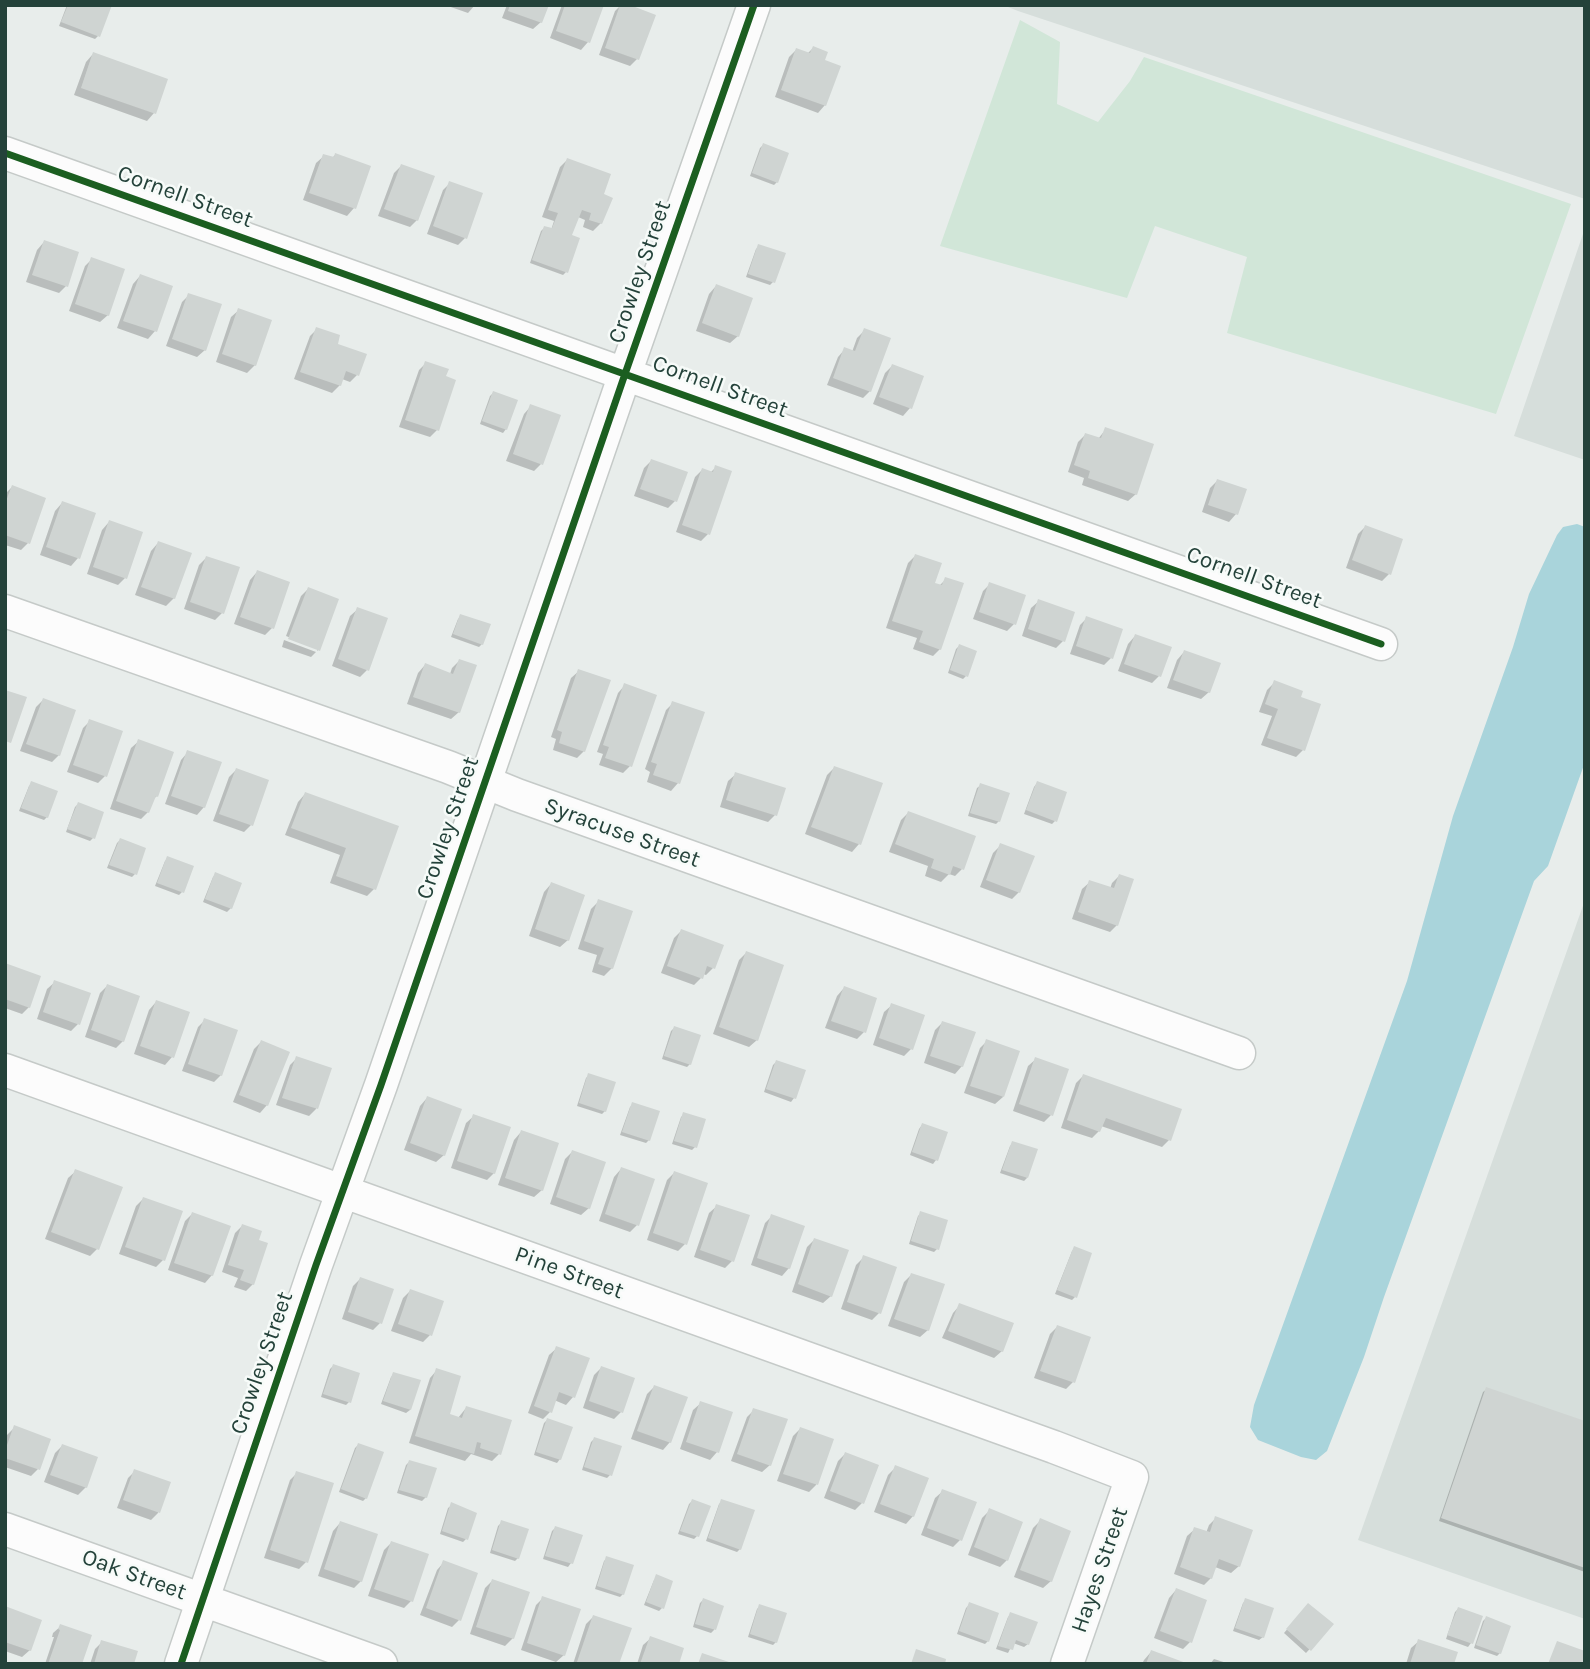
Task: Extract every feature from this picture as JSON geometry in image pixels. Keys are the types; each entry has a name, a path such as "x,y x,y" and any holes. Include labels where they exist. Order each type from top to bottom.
{"street":[{"name":"Crowley Street","path":"181,1664 316,1265 754,5"},
{"name":"Cornell Street","path":"5,153 1381,644"},
{"name":"Syracuse Street","path":"5,611 422,757 517,796 1239,1053"},
{"name":"Pine Street","path":"5,1070 1132,1477"},
{"name":"Hayes Street","path":"1067,1664 1132,1477"},
{"name":"Oak Street","path":"5,1528 381,1664"}],"shaded area":[{"path":"1003,5 1585,5 1585,199 1018,11"},
{"path":"1585,228 1585,460 1514,436"},
{"path":"1585,900 1585,1619 1358,1540"}],"green space":[{"path":"1020,20 1060,42 1057,104 1098,122 1130,81 1144,57 1571,204 1496,414 1227,333 1247,257 1155,226 1127,298 940,246"}],"water":[{"path":"1577,524 1585,527 1585,762 1548,866 1534,881 1364,1357 1327,1451 1316,1460 1301,1457 1258,1440 1250,1427 1254,1405 1407,981 1453,816 1529,594 1557,535 1563,527"}],"building":[{"path":"68,5 112,5 100,37 61,22"},
{"path":"510,5 549,5 542,23 508,11"},
{"path":"565,5 604,5 590,43 556,31"},
{"path":"620,5 630,5 656,15 639,60 605,48"},
{"path":"813,46 828,52 825,60 841,66 826,106 781,90 796,48 810,53"},
{"path":"93,52 168,79 156,114 81,88"},
{"path":"763,143 789,153 778,183 752,173"},
{"path":"335,153 371,166 356,209 309,193 323,154 334,157"},
{"path":"567,158 611,174 604,194 613,198 602,224 589,220 591,213 582,210 572,235 580,238 568,273 532,260 544,226 552,228 558,213 548,210"},
{"path":"401,164 435,176 418,221 384,209"},
{"path":"449,181 483,193 467,239 433,226"},
{"path":"44,240 79,252 68,287 32,275"},
{"path":"758,244 786,253 775,283 748,274"},
{"path":"91,257 125,269 109,316 75,304"},
{"path":"140,274 173,286 157,332 123,321"},
{"path":"716,284 753,298 739,337 702,323"},
{"path":"188,293 222,304 206,351 172,339"},
{"path":"238,308 272,320 256,366 222,354"},
{"path":"316,327 340,335 338,344 367,354 359,376 346,371 341,386 300,372"},
{"path":"864,328 891,338 871,392 833,378 844,347 855,351"},
{"path":"425,361 449,369 446,376 456,380 439,431 405,420"},
{"path":"892,364 924,376 912,409 879,397"},
{"path":"493,391 518,400 507,430 482,421"},
{"path":"530,404 561,415 543,465 513,454"},
{"path":"1105,427 1154,444 1137,495 1088,478 1090,471 1074,465 1085,433 1101,438"},
{"path":"651,459 688,472 677,502 640,489"},
{"path":"715,465 732,471 710,535 682,525 702,468 713,472"},
{"path":"1217,479 1247,489 1238,515 1208,505"},
{"path":"12,485 46,498 30,544 5,535 5,504"},
{"path":"62,501 96,513 80,559 46,547"},
{"path":"109,520 143,532 127,579 93,567"},
{"path":"1365,525 1403,539 1391,575 1352,560"},
{"path":"158,541 192,553 175,599 141,587"},
{"path":"915,554 942,563 935,583 942,585 945,577 964,583 941,650 919,642 923,631 892,621"},
{"path":"206,556 240,567 224,614 190,602"},
{"path":"257,570 290,582 274,629 240,617"},
{"path":"989,582 1026,595 1016,625 979,612"},
{"path":"308,587 339,599 320,651 288,639"},
{"path":"1038,599 1075,612 1065,642 1028,629"},
{"path":"357,607 388,618 369,671 338,659"},
{"path":"460,614 491,624 483,645 453,634"},
{"path":"1086,616 1123,629 1113,659 1076,646"},
{"path":"1135,634 1172,647 1161,677 1124,664"},
{"path":"959,644 977,651 968,677 950,670"},
{"path":"1184,650 1221,663 1210,693 1173,680"},
{"path":"459,659 477,665 460,713 413,697 425,663 453,674"},
{"path":"578,669 611,680 585,752 559,743 562,732 557,730"},
{"path":"1274,680 1303,691 1301,697 1321,704 1305,751 1267,738 1278,709 1265,704"},
{"path":"624,683 657,695 632,767 605,758 609,747 603,745"},
{"path":"5,690 27,697 11,743 5,741"},
{"path":"43,698 76,710 60,756 26,744"},
{"path":"672,701 705,712 680,784 653,775 657,764 651,762"},
{"path":"89,719 123,731 107,777 73,765"},
{"path":"138,739 174,752 158,797 156,796 149,813 116,801"},
{"path":"187,750 222,762 205,808 171,796"},
{"path":"834,766 883,783 861,845 811,827"},
{"path":"236,768 269,780 253,826 219,814"},
{"path":"735,772 786,788 777,816 726,800"},
{"path":"31,781 58,791 48,818 21,808"},
{"path":"1037,781 1067,792 1057,822 1026,810"},
{"path":"980,783 1010,793 1000,822 970,813"},
{"path":"305,792 399,826 376,890 336,876 346,848 291,828"},
{"path":"78,802 104,812 95,839 67,829"},
{"path":"908,811 976,836 964,870 953,866 950,875 931,868 934,859 895,844"},
{"path":"120,838 146,848 137,875 109,865"},
{"path":"1000,843 1035,856 1020,893 986,880"},
{"path":"167,856 194,866 184,893 157,883"},
{"path":"215,872 242,883 232,909 205,899"},
{"path":"1119,874 1134,879 1118,926 1078,912 1089,880 1114,888"},
{"path":"551,882 585,895 569,941 535,929"},
{"path":"598,899 633,911 613,969 598,964 604,948 584,941"},
{"path":"681,929 724,945 715,969 707,966 703,979 667,966"},
{"path":"746,951 784,965 758,1041 719,1027"},
{"path":"5,963 41,976 30,1008 5,999"},
{"path":"54,980 91,993 80,1025 43,1012"},
{"path":"107,984 140,996 124,1042 91,1030"},
{"path":"844,986 877,998 866,1033 831,1021"},
{"path":"156,1000 190,1012 174,1058 140,1046"},
{"path":"891,1003 925,1015 913,1050 879,1038"},
{"path":"204,1018 238,1030 222,1076 188,1064"},
{"path":"942,1021 976,1032 963,1067 930,1056"},
{"path":"674,1026 701,1035 691,1065 664,1056"},
{"path":"986,1039 1020,1051 1004,1097 970,1086"},
{"path":"261,1040 290,1052 268,1106 239,1095"},
{"path":"296,1056 332,1068 318,1109 282,1098"},
{"path":"1035,1057 1069,1069 1053,1116 1019,1104"},
{"path":"776,1060 806,1070 796,1099 766,1089"},
{"path":"588,1073 616,1082 606,1112 579,1103"},
{"path":"1083,1074 1182,1109 1171,1141 1106,1118 1100,1132 1067,1120"},
{"path":"427,1096 462,1109 445,1156 410,1143"},
{"path":"632,1102 660,1111 650,1141 622,1132"},
{"path":"683,1112 706,1119 697,1148 674,1141"},
{"path":"473,1114 511,1127 495,1174 457,1161"},
{"path":"922,1123 948,1132 938,1161 912,1152"},
{"path":"521,1130 559,1143 543,1191 505,1178"},
{"path":"1012,1141 1038,1149 1028,1178 1002,1170"},
{"path":"572,1150 606,1162 590,1209 556,1197"},
{"path":"621,1167 655,1179 639,1226 605,1214"},
{"path":"75,1169 123,1187 99,1250 51,1232"},
{"path":"674,1171 708,1183 687,1245 653,1233"},
{"path":"143,1197 183,1211 165,1261 125,1247"},
{"path":"716,1204 750,1215 734,1262 700,1250"},
{"path":"920,1211 948,1220 939,1250 911,1241"},
{"path":"192,1212 231,1226 213,1276 174,1263"},
{"path":"771,1214 805,1226 790,1269 757,1258"},
{"path":"242,1224 262,1231 259,1240 268,1243 254,1285 240,1280 244,1270 228,1265"},
{"path":"814,1238 849,1250 832,1297 798,1284"},
{"path":"1074,1246 1092,1253 1077,1298 1057,1290"},
{"path":"863,1255 897,1267 881,1314 847,1302"},
{"path":"911,1273 945,1284 929,1331 894,1319"},
{"path":"360,1277 394,1289 382,1324 348,1312"},
{"path":"410,1289 444,1301 432,1336 398,1324"},
{"path":"959,1303 1014,1323 1003,1352 948,1331"},
{"path":"1057,1325 1091,1337 1075,1383 1040,1371"},
{"path":"556,1346 590,1358 575,1398 559,1392 552,1413 534,1406"},
{"path":"333,1364 360,1373 351,1403 323,1394"},
{"path":"601,1366 635,1378 623,1413 589,1401"},
{"path":"436,1368 461,1376 450,1414 462,1418 466,1406 512,1420 501,1455 480,1448 481,1443 477,1442 474,1454 415,1436"},
{"path":"393,1372 421,1380 411,1410 383,1401"},
{"path":"654,1385 688,1397 671,1443 637,1431"},
{"path":"1486,1387 1585,1421 1585,1568 1441,1518"},
{"path":"700,1401 733,1412 719,1453 686,1442"},
{"path":"753,1408 788,1419 771,1466 737,1454"},
{"path":"547,1418 573,1427 561,1460 536,1452"},
{"path":"14,1425 51,1439 40,1470 5,1458"},
{"path":"800,1427 834,1439 818,1485 783,1474"},
{"path":"594,1437 622,1446 612,1476 584,1467"},
{"path":"358,1443 384,1452 367,1499 341,1489"},
{"path":"62,1444 98,1457 87,1488 50,1475"},
{"path":"845,1452 879,1465 864,1504 830,1491"},
{"path":"409,1460 437,1468 427,1498 399,1490"},
{"path":"895,1465 929,1478 914,1517 880,1504"},
{"path":"134,1469 171,1482 160,1513 123,1500"},
{"path":"296,1471 334,1483 308,1563 270,1550"},
{"path":"942,1489 977,1502 962,1541 927,1528"},
{"path":"692,1499 711,1506 699,1537 680,1531"},
{"path":"721,1499 755,1510 741,1550 708,1538"},
{"path":"451,1502 477,1513 468,1540 442,1531"},
{"path":"989,1508 1023,1522 1008,1561 974,1547"},
{"path":"1215,1516 1253,1530 1240,1567 1219,1559 1212,1579 1180,1567 1194,1527 1210,1532"},
{"path":"1040,1518 1071,1531 1052,1582 1020,1570"},
{"path":"501,1520 529,1529 519,1559 492,1550"},
{"path":"340,1521 378,1534 362,1582 324,1569"},
{"path":"555,1526 583,1535 573,1564 545,1556"},
{"path":"391,1541 429,1554 413,1602 374,1589"},
{"path":"606,1556 634,1565 624,1595 597,1586"},
{"path":"443,1560 478,1573 461,1621 426,1608"},
{"path":"656,1574 673,1581 664,1609 646,1602"},
{"path":"492,1579 530,1592 514,1639 476,1627"},
{"path":"1176,1588 1207,1600 1192,1643 1160,1631"},
{"path":"542,1596 581,1609 565,1656 527,1643"},
{"path":"703,1598 724,1606 716,1630 695,1624"},
{"path":"1245,1598 1274,1608 1264,1638 1235,1628"},
{"path":"969,1602 999,1613 989,1642 959,1631"},
{"path":"1308,1603 1334,1624 1311,1651 1286,1629"},
{"path":"759,1604 787,1613 777,1643 750,1634"},
{"path":"5,1606 42,1620 31,1651 5,1642"},
{"path":"1458,1607 1483,1616 1473,1644 1447,1635"},
{"path":"1010,1612 1038,1622 1029,1645 1016,1640 1013,1650 998,1646"},
{"path":"593,1615 632,1628 619,1664 577,1662"},
{"path":"1486,1616 1511,1626 1501,1654 1476,1645"},
{"path":"60,1624 92,1635 82,1664 48,1664"},
{"path":"650,1636 684,1648 679,1664 640,1664"},
{"path":"1418,1639 1458,1652 1454,1664 1410,1664"},
{"path":"101,1640 138,1651 134,1664 94,1664"},
{"path":"1557,1641 1585,1651 1583,1664 1548,1664"},
{"path":"916,1649 946,1659 945,1664 911,1664"},
{"path":"1151,1650 1186,1663 1186,1664 1146,1664"},
{"path":"702,1653 732,1663 732,1664 698,1664"}],"cycle path":[{"path":"181,1664 316,1265 381,1085 754,5"},
{"path":"5,153 1381,644"}]}
